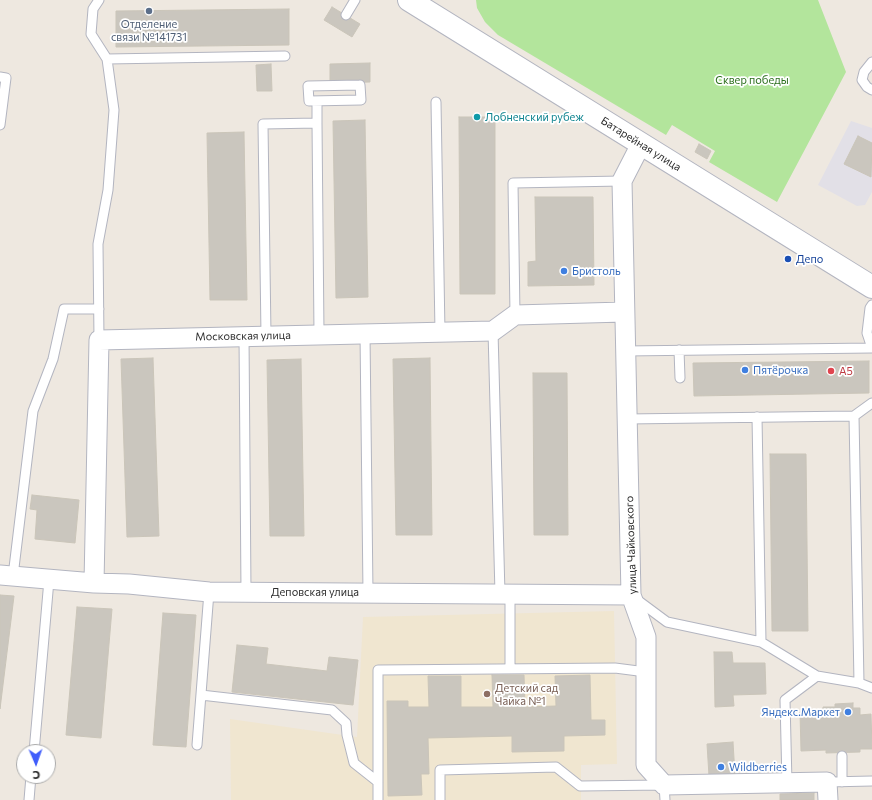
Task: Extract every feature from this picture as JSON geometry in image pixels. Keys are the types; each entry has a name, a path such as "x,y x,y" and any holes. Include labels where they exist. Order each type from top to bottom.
{"main road":[{"name":"Батарейная улица","path":"409,0 435,7 641,144 872,287"}],"street":[{"name":"улица Чайковского","path":"641,144 622,181 631,595 646,636 646,765 664,793"},
{"path":"493,331 515,315 624,312"},
{"name":"Московская улица","path":"99,340 493,331"},
{"path":"94,583 99,340"},
{"name":"Деповская улица","path":"6,576 94,583 129,584 209,592 631,595"},
{"path":"664,793 787,783 832,788"}],"lane":[{"path":"98,0 93,9 91,34 107,59 114,110 108,190 98,244 99,340"},
{"path":"346,15 355,0"},
{"path":"107,59 285,56"},
{"path":"872,62 864,72 862,80 867,87 872,90"},
{"path":"0,77 6,78 0,125"},
{"path":"360,85 360,100 317,101 309,101 308,86 360,85"},
{"path":"317,101 319,334"},
{"path":"436,102 440,332"},
{"path":"266,335 263,124 317,123"},
{"path":"515,315 512,183 622,181"},
{"path":"625,351 872,348 868,333 870,308 872,305"},
{"path":"6,576 33,411 53,359 64,309 99,309"},
{"path":"493,331 505,594 510,669"},
{"path":"365,334 368,593"},
{"path":"244,336 246,592"},
{"path":"679,350 680,378"},
{"path":"627,419 854,416 872,403"},
{"path":"854,416 859,683"},
{"path":"757,417 761,642"},
{"path":"35,744 49,580"},
{"path":"197,745 209,592"},
{"path":"631,595 667,622 761,642 817,676 859,683 872,688"},
{"path":"378,800 378,670 615,668 646,672"},
{"path":"787,783 785,700 817,676"},
{"path":"201,695 332,710 346,723 347,736 354,763 378,782"},
{"path":"842,756 832,788 872,781"},
{"path":"440,800 440,770 556,767 580,786 664,793"},
{"path":"29,800 30,784"}],"shaded area":[{"path":"851,121 872,128 872,192 865,205 857,206 818,185"},
{"name":"Детский сад Чайка №1","path":"614,611 617,764 581,765 581,800 231,800 230,719 357,737 363,617"}],"green space":[{"name":"Сквер победы","path":"476,0 818,0 846,72 777,202 709,162 715,151 672,125 666,135 498,35 485,22 477,8"}],"building":[{"path":"332,7 360,24 352,37 324,20"},
{"path":"289,9 289,45 116,47 116,11"},
{"path":"370,63 370,82 330,83 330,64"},
{"path":"271,64 272,91 257,91 256,65"},
{"path":"459,117 495,117 495,294 460,294"},
{"path":"365,120 368,297 336,298 333,121"},
{"path":"244,132 247,300 210,300 207,133"},
{"path":"858,136 872,143 871,177 844,164"},
{"path":"699,144 711,151 707,159 695,152"},
{"path":"535,197 593,197 594,285 528,286 528,262 536,261"},
{"path":"153,358 159,536 127,537 121,359"},
{"path":"430,358 432,535 396,535 393,359"},
{"path":"301,359 304,536 270,536 267,360"},
{"path":"869,361 869,393 694,396 693,363"},
{"path":"533,373 567,373 568,535 534,535"},
{"path":"770,454 806,454 808,631 772,631"},
{"path":"32,495 79,500 75,543 35,539 37,510 30,509"},
{"path":"0,595 14,596 0,709"},
{"path":"77,607 112,609 101,738 66,735"},
{"path":"163,613 196,615 186,747 153,745"},
{"path":"237,645 268,648 266,664 327,671 329,657 358,660 353,705 232,692"},
{"path":"714,652 732,652 733,663 765,663 766,694 733,695 734,706 715,707"},
{"path":"492,675 524,675 525,707 556,706 555,676 590,675 591,720 605,720 605,735 564,736 564,751 512,752 512,736 428,738 429,774 421,774 422,795 388,796 387,701 408,701 408,707 429,707 428,676 461,676 461,707 493,707"},
{"path":"853,703 853,708 860,708 860,715 871,714 872,749 860,749 860,752 826,753 826,750 801,751 800,712 823,711 823,707 835,707 835,704"},
{"path":"733,742 735,775 709,776 707,744"},
{"path":"814,793 814,800 780,800 780,794"}],"place":[{"name":"Отделение связи №141731","path":"149,11"},
{"name":"Лобненский рубеж","path":"477,117"},
{"name":"Депо","path":"788,259"},
{"name":"Бристоль","path":"564,271"},
{"name":"Пятёрочка","path":"745,370"},
{"name":"А5","path":"831,371"},
{"name":"Детский сад Чайка №1","path":"487,694"},
{"name":"Яндекс.Маркет","path":"848,712"},
{"name":"Wildberries","path":"721,767"}]}
